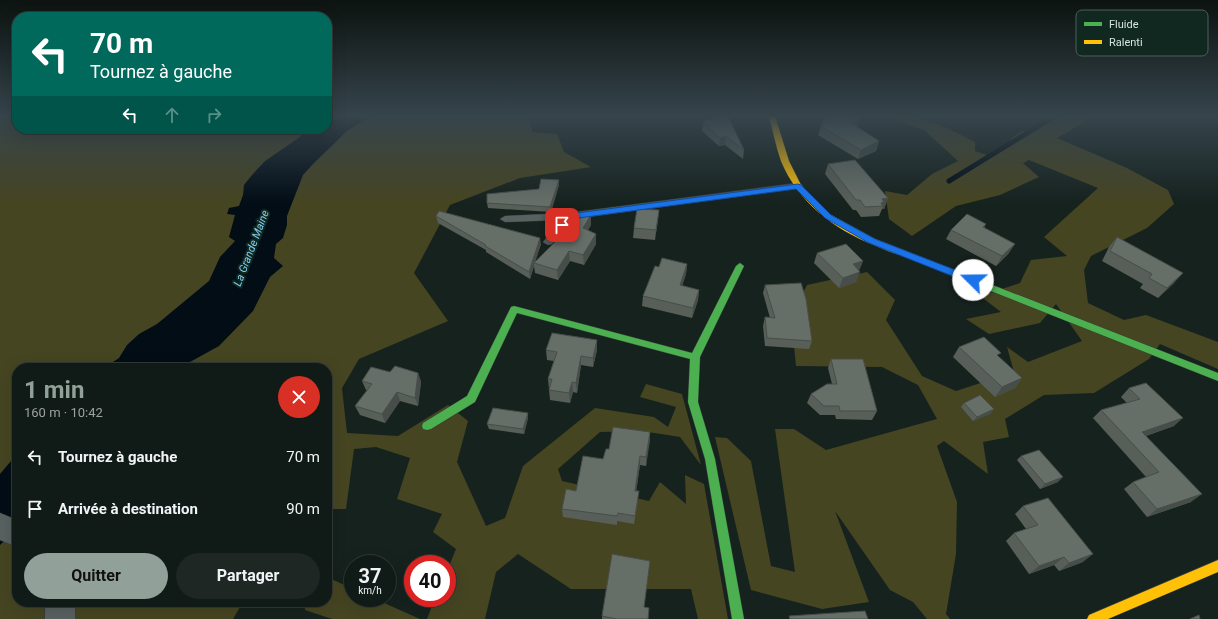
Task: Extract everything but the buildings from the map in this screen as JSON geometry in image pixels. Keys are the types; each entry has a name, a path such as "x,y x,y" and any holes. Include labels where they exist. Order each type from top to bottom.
{"street":[{"path":"780,145 785,161 798,186 828,216 872,241 1218,377"},
{"path":"738,619 710,460 693,402 695,357 740,266"},
{"path":"427,426 471,399 514,309 695,357"},
{"path":"0,526 12,532"},
{"path":"1093,619 1218,566"},
{"path":"60,607 60,619"}],"lane":[{"path":"505,219 569,216 798,186"},
{"path":"548,242 569,216"}],"shaded area":[{"path":"0,145 561,145 564,152 591,167 520,178 450,205 414,273 448,321 359,359 342,388 347,433 398,436 448,405 468,421 457,462 486,526 505,518 523,466 595,408 654,417 668,427 676,407 640,397 646,384 682,394 701,465 680,437 642,431 600,432 558,469 562,481 649,501 660,482 686,504 685,475 704,484 728,619 698,619 691,589 571,589 518,554 496,572 485,619 427,619 432,607 456,607 456,555 454,555 456,549 433,532 442,514 397,499 410,458 376,447 354,449 346,509 332,509 332,363 12,363 12,607 240,607 233,619 0,619"},
{"path":"940,145 975,145 975,151 987,155 1008,145 1073,145 1127,168 1168,190 1174,204 1147,228 1091,256 1084,270 1088,303 1124,320 1146,315 1218,342 1218,369 1160,344 1149,359 1094,393 1044,395 1005,419 1009,437 983,442 988,474 944,441 937,446 957,502 956,554 946,614 950,619 927,619 913,602 890,590 835,511 869,602 822,609 751,590 715,437 727,438 751,461 771,566 795,572 775,429 794,429 826,450 937,419 918,385 882,367 796,366 791,317 807,285 867,272 895,300 886,320 922,376 956,391 1014,372 1007,347 1028,362 1082,341 1056,304 1040,323 989,334 966,319 1001,312 980,296 1020,283 1031,260 1067,256 1044,237 1098,188 1029,160 1023,163 1039,177 1000,195 956,206 912,236 889,219 885,191 907,195 932,174 958,161"},
{"path":"332,579 344,585 344,607 393,607 420,619 332,619 305,610 305,607 332,607"}],"water":[{"name":"La Grande Maine","path":"288,145 333,145 303,175 287,216 287,225 283,238 276,244 274,258 283,266 270,277 253,311 219,346 188,363 112,363 119,358 127,345 139,334 157,324 209,281 220,257 235,241 229,237 235,215 227,214 229,208 239,206 243,195 244,185 265,161"},
{"path":"12,460 12,534 0,545 0,474"}],"waterway":[{"path":"949,181 1008,145"}],"traffic: fast":[{"path":"903,253 1218,377"},
{"path":"427,426 471,399 514,309 695,357 740,266"},
{"path":"695,357 693,402 710,459 738,619"}],"traffic: slow":[{"path":"780,145 785,161 798,186 828,217 872,241 903,253"},
{"path":"1093,619 1218,566"}],"route":[{"path":"562,225 569,216 798,186 828,216 872,241 973,280"}]}
